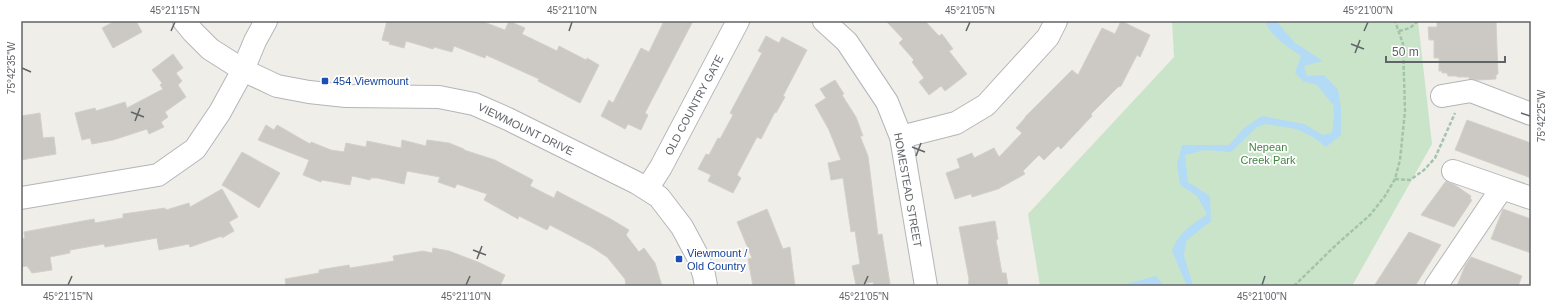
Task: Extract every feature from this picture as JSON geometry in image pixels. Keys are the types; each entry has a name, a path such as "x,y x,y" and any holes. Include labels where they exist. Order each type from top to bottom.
{"street":[{"name":"VIEWMOUNT DRIVE","path":"184,21 210,49 243,70 277,86 309,92 346,96 439,97 474,104 508,119 647,189 659,197 682,227 698,257 706,286"},
{"path":"21,198 158,174 195,149 220,112 243,70 255,41 266,21"},
{"name":"OLD COUNTRY GATE","path":"647,189 661,167 738,21"},
{"name":"HOMESTEAD STREET","path":"824,21 847,42 887,102 901,137 926,286"},
{"path":"901,137 956,123 986,105 1048,38 1056,21"},
{"path":"1449,94 1471,91 1531,114"},
{"path":"1453,171 1531,198"},
{"path":"1436,286 1502,188"}],"path":[{"path":"1294,286 1336,245 1370,215 1386,196 1395,178 1400,160 1405,111 1403,44 1395,21"},
{"path":"1399,31 1410,28 1418,21"},
{"path":"1395,178 1410,180 1424,170 1435,158 1456,110 1449,94"}],"green space":[{"name":"Nepean Creek Park","path":"1172,21 1418,21 1432,144 1352,286 1040,286 1028,214 1174,57"}],"water":[{"path":"1265,21 1276,21 1295,43 1323,61 1304,66 1307,76 1324,75 1338,90 1341,108 1341,135 1326,147 1313,137 1296,129 1266,124 1257,127 1231,152 1204,150 1185,155 1188,182 1210,196 1211,221 1186,241 1184,256 1193,286 1185,286 1186,284 1172,251 1182,234 1207,214 1197,196 1180,185 1177,164 1182,145 1229,145 1244,128 1262,116 1304,124 1323,135 1332,133 1334,115 1333,105 1317,85 1303,81 1295,73 1301,56 1275,36"},
{"path":"1156,276 1164,286 1157,286 1155,284 1149,286 1122,286 1126,284"}],"building":[{"path":"115,21 136,21 142,32 113,48 102,28"},
{"path":"387,21 481,21 505,30 509,21 525,28 522,34 557,51 559,46 599,65 580,103 538,81 539,79 486,55 485,58 454,46 452,52 434,47 433,49 406,41 404,48 389,44 390,42 382,40"},
{"path":"664,21 693,21 645,113 648,115 641,130 628,124 625,129 601,116 609,100 613,103 641,48 649,52"},
{"path":"886,21 925,21 939,36 942,34 953,49 949,51 967,74 945,91 941,86 929,95 919,82 924,78 912,62 914,60 899,43 903,39"},
{"path":"1121,21 1150,35 1140,57 1137,55 1121,86 1118,87 1091,114 1092,116 1061,149 1058,146 1044,160 1039,155 1023,171 1025,174 998,189 972,197 971,194 955,199 946,173 960,168 957,159 972,153 974,158 994,148 999,157 1022,133 1016,128 1025,117 1072,70 1078,75 1102,28 1115,34"},
{"path":"1437,21 1496,21 1498,74 1496,75 1496,79 1469,79 1469,77 1448,76 1447,73 1442,73 1442,71 1439,71 1439,58 1434,58 1434,40 1429,40 1428,27 1437,27"},
{"path":"766,36 779,43 782,37 807,50 783,96 785,97 776,113 775,112 761,139 757,137 737,175 741,178 733,193 708,181 711,175 698,169 706,154 709,155 718,138 720,139 733,115 730,113 762,53 758,51"},
{"path":"173,54 183,68 176,73 182,81 178,85 186,97 165,112 168,117 161,122 164,127 149,134 147,129 113,140 92,144 90,138 82,140 75,113 95,108 96,111 125,102 127,108 163,89 160,85 162,83 152,70"},
{"path":"835,80 844,94 842,95 856,117 863,136 860,136 868,156 878,235 882,234 890,284 874,286 873,282 856,285 852,266 860,264 855,231 851,232 843,178 831,180 828,163 841,160 829,130 815,105 826,98 820,89"},
{"path":"40,113 43,138 54,137 56,154 21,160 21,116"},
{"path":"1467,120 1531,143 1531,178 1455,150"},
{"path":"266,125 274,130 277,125 310,144 311,142 331,150 344,152 346,143 366,147 367,141 401,148 402,140 426,146 427,140 449,143 464,150 495,160 533,180 530,186 554,198 557,191 629,230 626,235 639,252 644,248 655,263 662,286 626,286 625,279 607,257 590,246 550,225 547,230 519,216 518,219 484,200 487,194 457,184 455,188 438,182 440,177 407,171 404,184 377,178 371,178 370,180 352,176 350,185 322,180 321,182 303,175 309,160 258,140"},
{"path":"242,152 280,173 259,208 222,185"},
{"path":"1446,181 1455,185 1471,196 1470,199 1472,200 1454,227 1421,215"},
{"path":"222,189 238,217 229,222 234,231 222,238 222,236 190,247 189,244 159,250 157,238 105,247 104,244 70,250 70,253 50,257 52,270 32,273 27,266 21,267 21,239 25,238 24,232 94,219 95,223 123,218 123,214 165,208 166,210 189,203 190,207"},
{"path":"767,209 783,249 790,247 795,286 753,286 748,259 752,258 737,222"},
{"path":"1503,209 1531,219 1531,253 1491,239"},
{"path":"995,221 998,239 996,240 1002,273 1006,273 1008,286 968,286 969,279 959,227"},
{"path":"1409,232 1441,245 1415,286 1374,286"},
{"path":"433,248 449,251 478,262 505,275 500,286 286,286 285,279 319,273 319,270 349,265 350,268 394,261 393,256 423,251 432,253"},
{"path":"1471,257 1522,276 1518,286 1457,286 1465,266"}],"place":[{"name":"454 Viewmount","path":"325,81"},
{"name":"Viewmount / Old Country","path":"679,259"}]}
